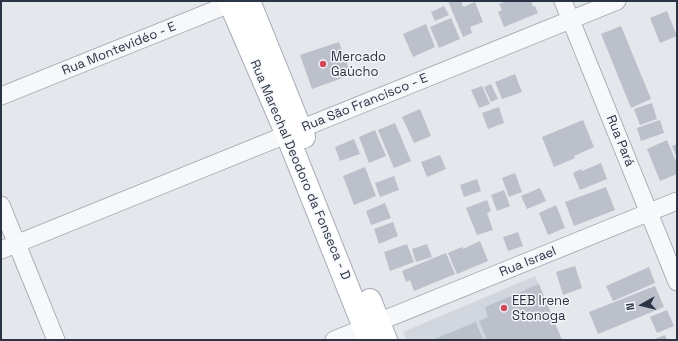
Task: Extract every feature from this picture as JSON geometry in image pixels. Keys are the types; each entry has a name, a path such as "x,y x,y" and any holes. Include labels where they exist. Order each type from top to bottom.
{"street":[{"name":"Rua Pará","path":"563,1 677,282"},
{"name":"Rua São Francisco - E","path":"1,250 617,1"},
{"name":"Rua Montevidéo - E","path":"1,96 236,2"},
{"name":"Rua Marechal Deodoro da Fonseca - D","path":"236,2 294,132 374,332"},
{"name":"Rua Israel","path":"334,340 374,332 677,201"},
{"path":"1,205 56,340"}],"shaded area":[{"name":"EEB Irene Stonoga","path":"535,276 562,340 407,340 403,332"}],"building":[{"path":"448,1 461,1 463,7 475,2 483,22 470,27 472,33 463,37"},
{"path":"507,1 531,1 533,7 535,6 538,13 504,27 498,12 502,10 499,4"},
{"path":"444,6 449,15 435,21 431,12"},
{"path":"667,11 677,36 660,43 650,18"},
{"path":"451,18 460,39 439,48 430,27"},
{"path":"426,24 435,47 413,57 403,34"},
{"path":"621,26 651,99 631,108 601,34"},
{"path":"339,42 351,75 312,89 300,55"},
{"path":"515,74 522,92 502,99 495,82"},
{"path":"491,84 498,99 491,102 484,87"},
{"path":"482,86 490,104 479,108 471,90"},
{"path":"652,103 657,119 640,125 634,109"},
{"path":"499,107 504,123 488,129 482,113"},
{"path":"420,109 431,136 414,143 402,117"},
{"path":"583,120 594,147 574,156 575,158 554,167 542,137"},
{"path":"660,120 664,133 641,141 637,128"},
{"path":"395,123 411,161 394,168 378,130"},
{"path":"375,130 386,156 369,163 359,137"},
{"path":"354,139 360,154 340,161 335,147"},
{"path":"667,140 677,164 677,174 660,181 647,149"},
{"path":"677,144 677,158 672,146"},
{"path":"440,155 446,169 427,177 421,162"},
{"path":"601,163 607,179 580,190 573,173"},
{"path":"365,167 376,196 354,205 343,176"},
{"path":"515,173 522,192 509,197 502,178"},
{"path":"394,176 399,190 380,197 375,183"},
{"path":"477,179 481,191 464,197 460,185"},
{"path":"606,187 615,210 574,226 565,202"},
{"path":"540,188 546,201 527,209 521,196"},
{"path":"504,190 510,206 497,211 491,195"},
{"path":"487,200 491,211 487,213 493,230 477,235 466,208"},
{"path":"385,203 391,218 371,225 366,211"},
{"path":"556,205 565,228 548,235 539,213"},
{"path":"393,222 398,236 379,244 374,229"},
{"path":"518,232 523,246 508,251 503,237"},
{"path":"480,241 488,261 457,274 448,253 462,247 463,249"},
{"path":"407,244 414,262 390,271 384,252"},
{"path":"427,244 432,257 416,262 412,249"},
{"path":"446,253 455,274 414,291 410,280 406,282 402,271"},
{"path":"575,266 582,288 563,295 556,272"},
{"path":"649,267 655,283 613,301 606,286"},
{"path":"539,284 562,340 487,340 479,321 488,317 485,307"},
{"path":"655,286 664,307 598,334 589,312"},
{"path":"667,310 674,326 657,333 650,317"},
{"path":"476,322 483,340 432,340"},
{"path":"665,335 667,340 652,340"}],"place":[{"name":"Mercado Gaúcho","path":"323,64"},
{"name":"EEB Irene Stonoga","path":"504,308"}]}
